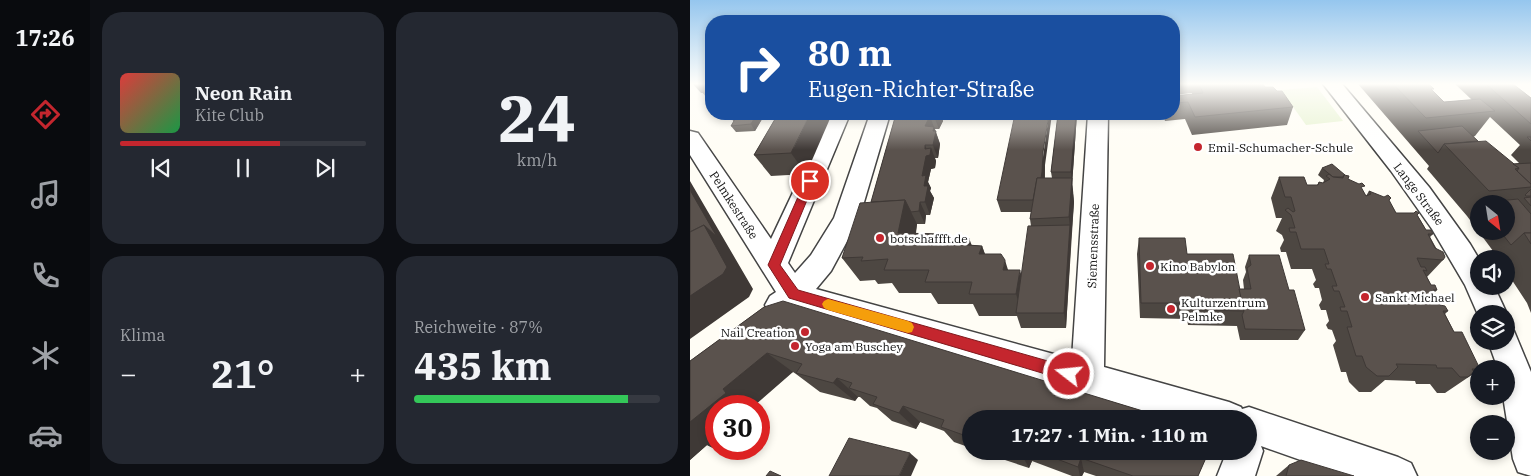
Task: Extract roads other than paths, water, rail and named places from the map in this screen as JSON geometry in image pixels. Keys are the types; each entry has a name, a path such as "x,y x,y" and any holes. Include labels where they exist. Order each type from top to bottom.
{"street":[{"name":"Lange Straße","path":"1350,106 1424,197 1464,256 1488,305"},
{"path":"774,265 837,120"},
{"path":"762,318 794,295 820,262 846,219 878,120"},
{"name":"Siemensstraße","path":"1087,379 1098,120"},
{"name":"Pelmkestraße","path":"690,138 794,295"},
{"path":"794,295 1087,379 1178,410"},
{"path":"1506,350 1515,372 1531,459"},
{"path":"1257,436 1398,476"},
{"path":"1236,476 1239,460"}],"place":[{"name":"Emil-Schumacher-Schule","path":"1198,147"},
{"name":"botschaffft.de","path":"880,238"},
{"name":"Kino Babylon","path":"1150,266"},
{"name":"Sankt Michael","path":"1365,297"},
{"name":"Kulturzentrum Pelmke","path":"1171,309"},
{"name":"Nail Creation","path":"805,332"},
{"name":"Yoga am Buschey","path":"795,346"}]}
